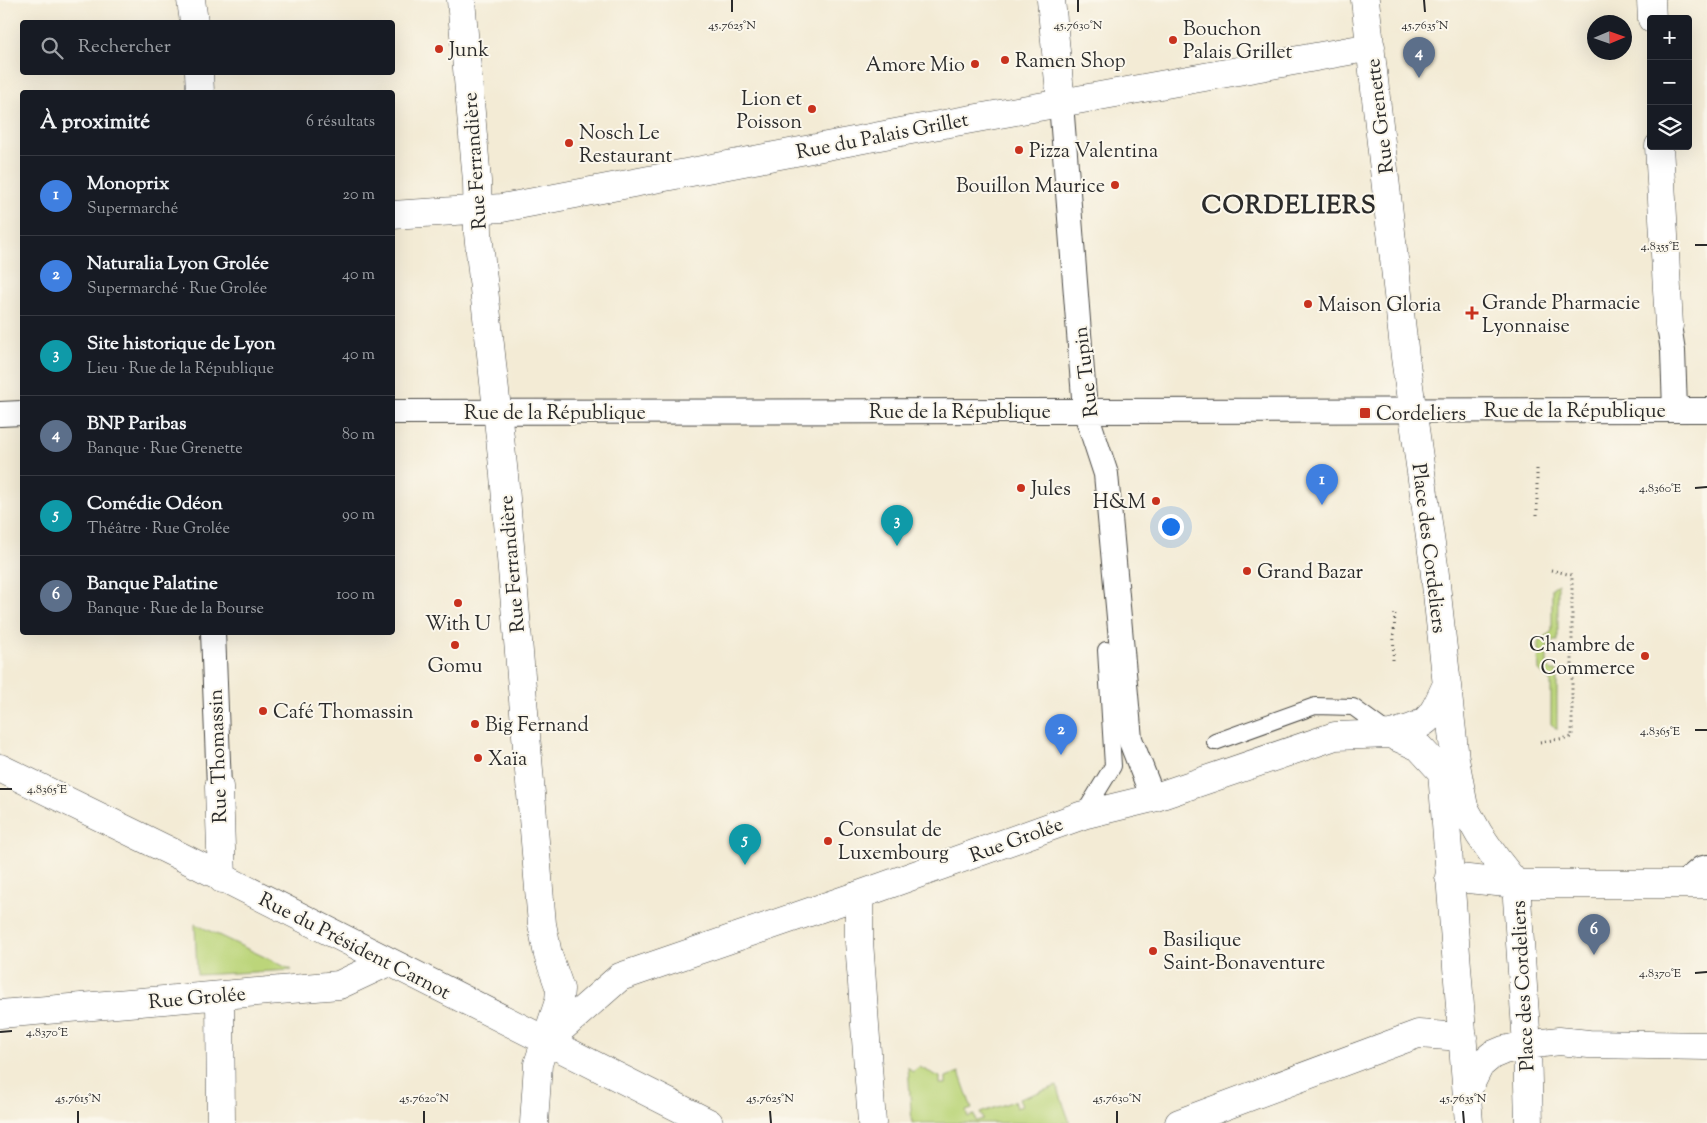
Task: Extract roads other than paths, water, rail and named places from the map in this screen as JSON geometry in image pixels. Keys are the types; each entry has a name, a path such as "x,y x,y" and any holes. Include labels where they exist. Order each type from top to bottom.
{"street":[{"path":"191,0 194,20"},
{"name":"Rue Ferrandière","path":"461,0 478,181 478,234 497,412 542,924 548,955 560,989 560,1001 538,1064 534,1123"},
{"name":"Rue Tupin","path":"1051,0 1061,102 1085,410 1106,474 1130,739 1153,798"},
{"name":"Rue Grenette","path":"1365,0 1412,411"},
{"path":"1651,0 1652,15"},
{"name":"Rue du Palais Grillet","path":"395,215 502,208 1061,102 1371,47"},
{"path":"199,75 200,90"},
{"path":"1659,150 1669,325 1673,351 1675,410"},
{"name":"Rue de la République","path":"395,412 1707,410"},
{"name":"Place des Cordeliers","path":"1412,411 1434,566 1455,759 1464,807 1497,860 1516,884 1527,1045 1529,1123"},
{"path":"0,414 20,413"},
{"name":"Rue Thomassin","path":"213,635 222,879"},
{"path":"1390,734 1419,726 1433,714 1446,686"},
{"name":"Place des Cordeliers","path":"1446,686 1442,772 1469,1123"},
{"name":"Rue Grolée","path":"547,1041 620,977 1083,815 1153,798 1335,736 1390,734 1419,747 1442,772 1464,807"},
{"name":"Rue du Président Carnot","path":"0,768 709,1123"},
{"path":"1449,877 1516,884 1707,884"},
{"path":"858,895 859,941 872,1123"},
{"name":"Rue Grolée","path":"0,1014 339,984 388,962"},
{"path":"220,996 221,1123"},
{"path":"1179,1123 1418,1034 1463,1037"},
{"path":"1467,1091 1480,1066 1492,1055 1504,1050 1527,1045 1559,1041 1589,1044 1707,1046"}],"lane":[{"path":"1083,815 1113,766 1106,650"},
{"path":"1215,742 1315,706 1353,707 1390,734"},
{"path":"1678,884 1698,865 1707,863"}],"place":[{"name":"Bouchon Palais Grillet","path":"1173,40"},
{"name":"Junk","path":"439,49"},
{"name":"Ramen Shop","path":"1005,60"},
{"name":"Amore Mio","path":"975,64"},
{"name":"BNP Paribas","path":"1419,78"},
{"name":"Lion et Poisson","path":"812,109"},
{"name":"Nosch Le Restaurant","path":"569,143"},
{"name":"Pizza Valentina","path":"1019,150"},
{"name":"Bouillon Maurice","path":"1115,185"},
{"name":"Maison Gloria","path":"1308,304"},
{"name":"Grande Pharmacie Lyonnaise","path":"1472,313"},
{"name":"Cordeliers","path":"1365,413"},
{"name":"Jules","path":"1021,488"},
{"name":"H&M","path":"1156,501"},
{"name":"Monoprix","path":"1322,505"},
{"name":"Site historique de Lyon","path":"897,546"},
{"name":"Grand Bazar","path":"1247,571"},
{"name":"With U","path":"458,603"},
{"name":"Gomu","path":"455,645"},
{"name":"Chambre de Commerce","path":"1645,656"},
{"name":"Café Thomassin","path":"263,711"},
{"name":"Big Fernand","path":"475,724"},
{"name":"Naturalia Lyon Grolée","path":"1061,755"},
{"name":"Xaïa","path":"478,758"},
{"name":"Consulat de Luxembourg","path":"828,841"},
{"name":"Comédie Odéon","path":"745,865"},
{"name":"Basilique Saint-Bonaventure","path":"1153,951"},
{"name":"Banque Palatine","path":"1594,955"}],"district":[{"name":"CORDELIERS","path":"1289,204"}]}
